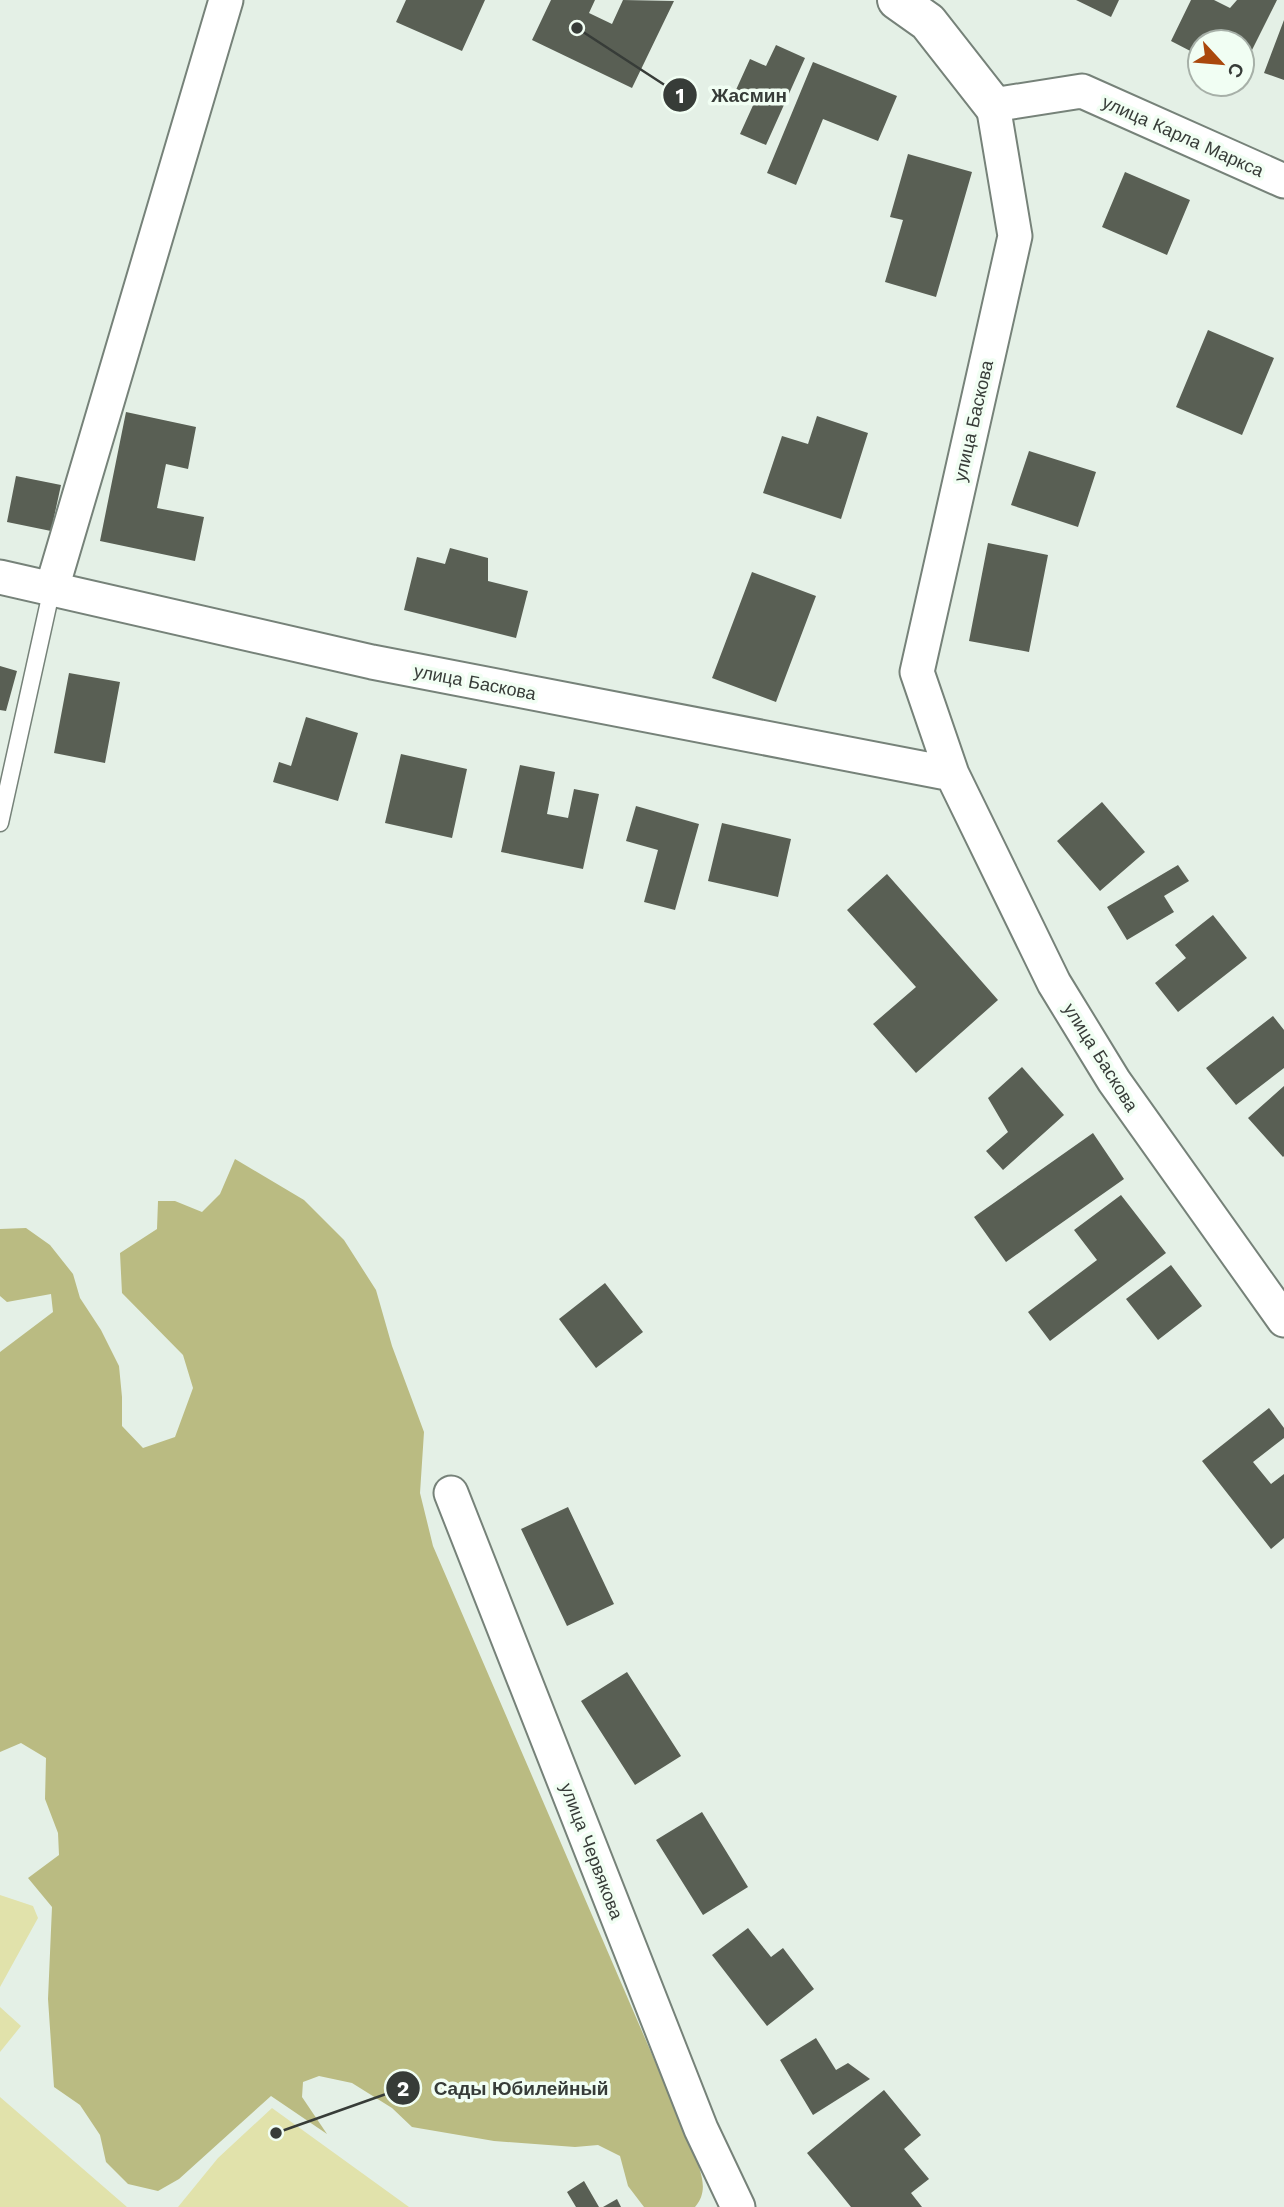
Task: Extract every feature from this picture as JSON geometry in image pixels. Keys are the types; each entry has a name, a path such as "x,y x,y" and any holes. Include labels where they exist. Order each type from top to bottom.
{"street":[{"path":"52,588 226,0"},
{"path":"897,0 928,22 993,105"},
{"name":"улица Карла Маркса","path":"993,105 1082,91 1284,181"},
{"name":"улица Баскова","path":"993,105 1015,236 917,672 953,774 1061,994 1114,1082 1284,1320"},
{"name":"улица Баскова","path":"0,577 372,662 953,774"},
{"name":"улица Червякова","path":"451,1493 701,2129 738,2207"}],"lane":[{"path":"0,823 52,588"}],"green space":[{"path":"235,1159 304,1200 344,1240 376,1290 392,1346 424,1432 420,1493 433,1546 694,2152 703,2187 700,2201 695,2207 644,2207 628,2186 620,2156 598,2145 575,2147 494,2141 412,2127 392,2108 352,2083 319,2076 303,2082 302,2097 327,2134 271,2096 179,2179 158,2191 128,2184 106,2162 100,2135 80,2105 54,2087 48,1999 52,1907 28,1878 59,1855 58,1833 45,1799 46,1758 21,1743 0,1752 0,1352 53,1312 51,1294 7,1302 0,1296 0,1229 26,1228 50,1245 73,1274 80,1298 101,1330 119,1366 122,1426 143,1448 175,1437 193,1388 183,1355 122,1293 120,1253 157,1229 158,1201 175,1201 202,1212 220,1194"},
{"path":"0,1895 33,1906 38,1918 0,1987"},
{"path":"0,2007 21,2026 0,2052"},
{"path":"0,2097 127,2207 0,2207"},
{"path":"272,2108 409,2207 178,2207 218,2158"}],"building":[{"path":"406,0 485,0 462,51 396,22"},
{"path":"551,0 595,0 589,13 612,24 623,0 674,1 632,88 532,40"},
{"path":"1076,0 1119,0 1111,17"},
{"path":"1191,0 1214,0 1230,8 1237,0 1277,0 1256,42 1256,28 1186,28 1186,49 1171,41"},
{"path":"1284,20 1284,80 1264,73"},
{"path":"776,45 805,58 766,145 740,134 755,101 735,92 750,59 766,66"},
{"path":"813,62 897,96 878,141 823,119 796,185 767,173"},
{"path":"908,154 972,172 936,297 885,282 903,220 890,217"},
{"path":"1125,172 1190,200 1167,255 1102,227"},
{"path":"1208,330 1274,358 1242,435 1176,407"},
{"path":"126,412 196,427 188,469 166,464 157,508 204,517 195,561 100,541"},
{"path":"817,416 868,433 841,519 763,493 782,436 808,444"},
{"path":"1029,451 1096,472 1078,527 1011,505"},
{"path":"16,476 61,485 51,531 7,522"},
{"path":"988,543 1048,555 1029,652 969,641"},
{"path":"450,548 488,558 488,581 528,591 516,638 404,610 417,557 445,564"},
{"path":"752,572 816,596 776,702 712,678"},
{"path":"0,666 17,671 6,711 0,710"},
{"path":"69,673 120,682 105,763 54,753"},
{"path":"306,717 358,733 338,801 273,782 279,762 291,766"},
{"path":"401,754 467,769 452,838 385,823"},
{"path":"520,765 555,772 547,814 568,818 574,789 599,794 583,869 501,852"},
{"path":"1102,802 1145,852 1100,891 1057,841"},
{"path":"636,806 699,824 675,910 644,902 658,850 626,841"},
{"path":"722,823 791,839 778,897 708,881"},
{"path":"1178,865 1189,881 1164,896 1174,912 1127,940 1107,907"},
{"path":"887,874 998,1000 916,1073 873,1024 916,987 847,910"},
{"path":"1213,915 1247,958 1178,1012 1155,983 1186,958 1175,945"},
{"path":"1273,1016 1284,1030 1284,1068 1236,1105 1206,1068"},
{"path":"1022,1067 1064,1115 1003,1170 986,1151 1008,1132 988,1098"},
{"path":"1284,1086 1284,1156 1283,1157 1248,1118"},
{"path":"1093,1133 1124,1179 1006,1262 974,1217"},
{"path":"1121,1195 1166,1253 1050,1341 1028,1312 1097,1260 1074,1230"},
{"path":"1171,1265 1202,1306 1158,1340 1126,1299"},
{"path":"605,1283 643,1332 596,1368 559,1319"},
{"path":"1269,1408 1284,1428 1284,1438 1253,1462 1271,1484 1284,1474 1284,1538 1271,1549 1202,1461"},
{"path":"568,1507 614,1604 567,1626 521,1529"},
{"path":"627,1672 681,1756 635,1785 581,1701"},
{"path":"702,1812 748,1887 703,1915 656,1840"},
{"path":"748,1928 771,1957 783,1948 814,1989 767,2026 712,1955"},
{"path":"816,2038 836,2070 848,2063 870,2079 813,2115 780,2060"},
{"path":"884,2090 921,2135 904,2149 929,2179 911,2193 922,2207 851,2207 807,2153"},
{"path":"584,2181 599,2207 576,2207 567,2192"},
{"path":"617,2199 621,2207 603,2207"}],"place":[{"name":"Жасмин","path":"577,28"},
{"name":"Сады Юбилейный","path":"276,2133"}]}
